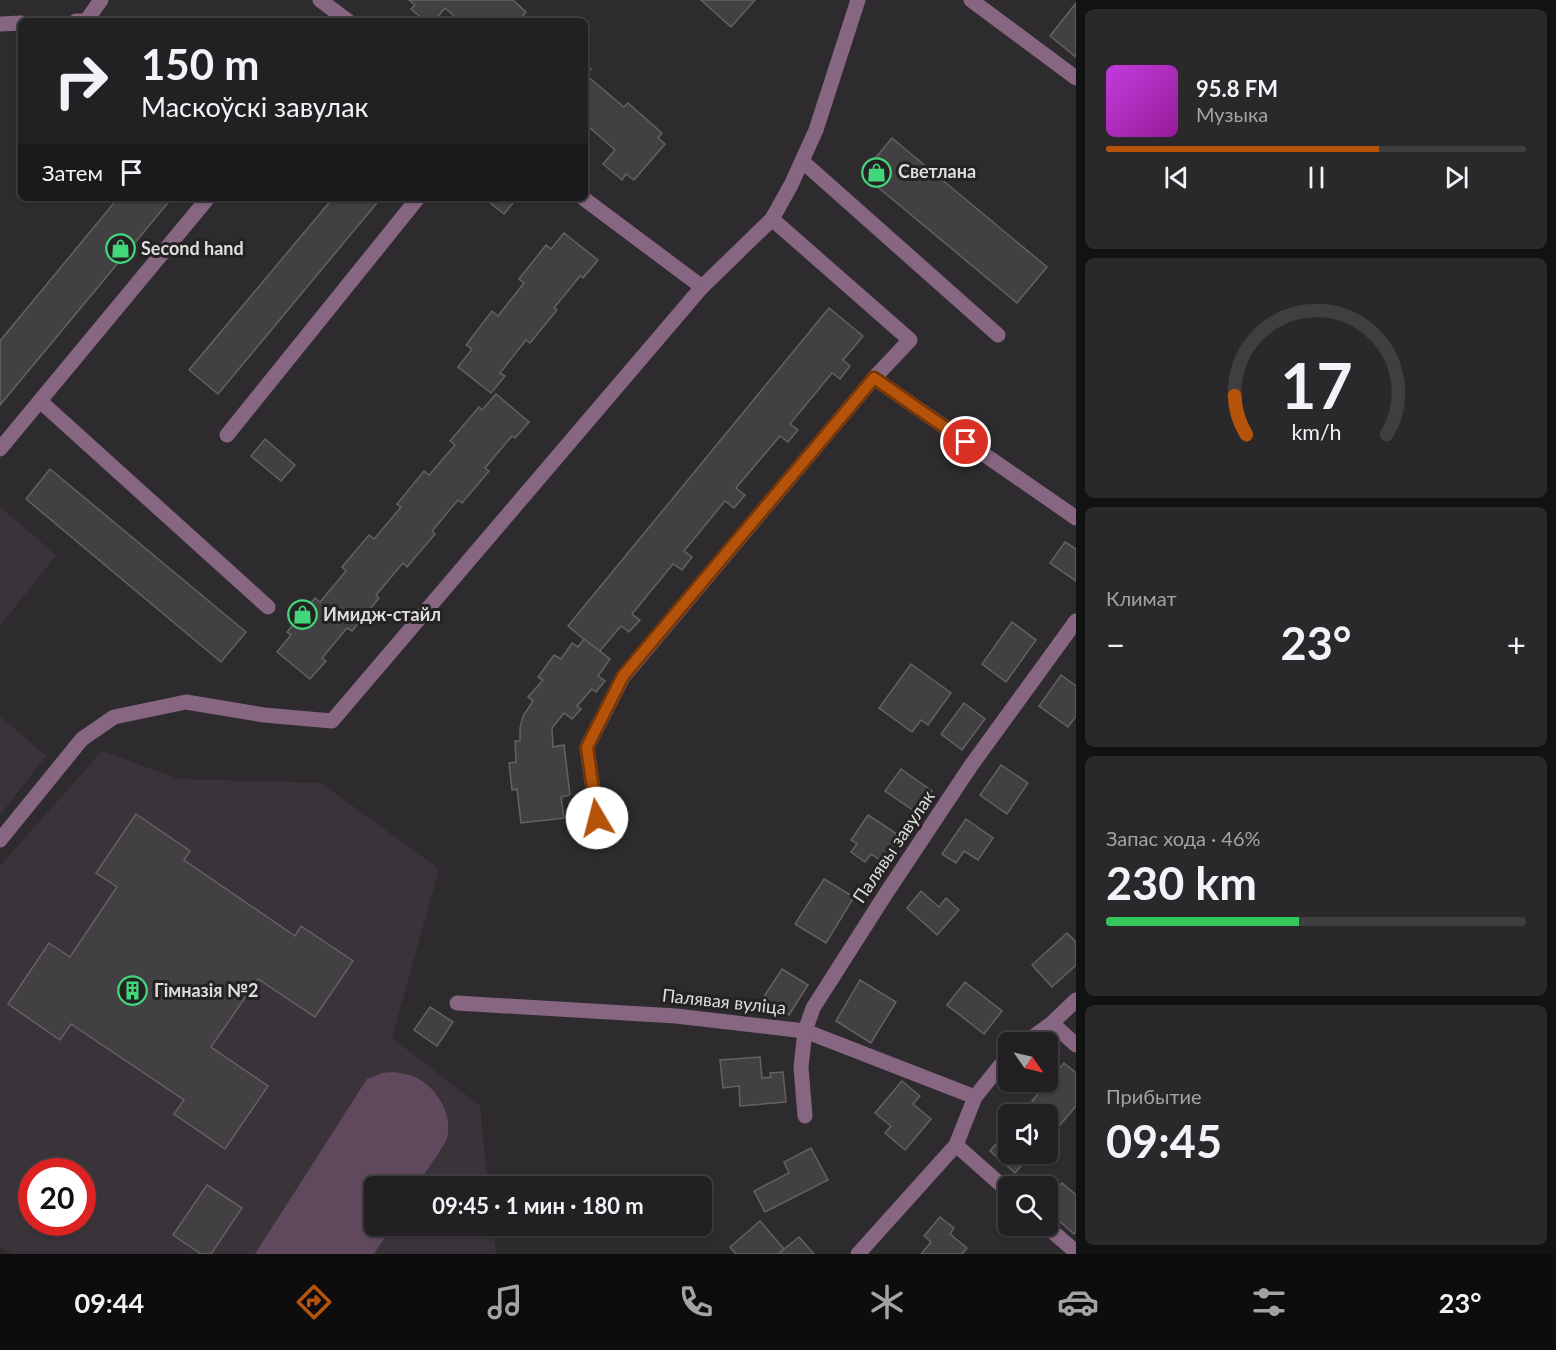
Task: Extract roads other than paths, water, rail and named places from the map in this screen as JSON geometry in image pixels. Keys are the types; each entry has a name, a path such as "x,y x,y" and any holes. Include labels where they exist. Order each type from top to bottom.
{"street":[{"path":"89,18 101,0"},
{"path":"320,0 344,18"},
{"path":"0,840 82,739 114,717 186,702 264,715 332,721 702,287 772,219 791,185 816,130 858,0"},
{"path":"971,0 1076,78"},
{"path":"0,24 18,23"},
{"path":"802,160 998,335"},
{"path":"0,449 206,201"},
{"path":"227,435 416,201"},
{"path":"587,201 702,287"},
{"path":"597,818 587,747 623,676 874,378 910,340 772,219"},
{"path":"874,378 1076,518"},
{"path":"40,401 268,607"},
{"name":"Палявы завулак","path":"805,1116 801,1067 805,1031 813,1008 970,767 1076,621"},
{"path":"1040,1032 1076,1000"},
{"name":"Палявая вуліца","path":"457,1003 676,1016 805,1031 975,1097"},
{"path":"1052,1023 1076,1045"},
{"path":"858,1254 956,1145 975,1097 998,1068"},
{"path":"956,1145 998,1182"},
{"path":"1058,1236 1076,1252"}],"place":[{"name":"Светлана","path":"877,172"},
{"name":"Second hand","path":"120,249"},
{"name":"Имидж-стайл","path":"302,615"},
{"name":"Гімназія №2","path":"133,991"}]}
